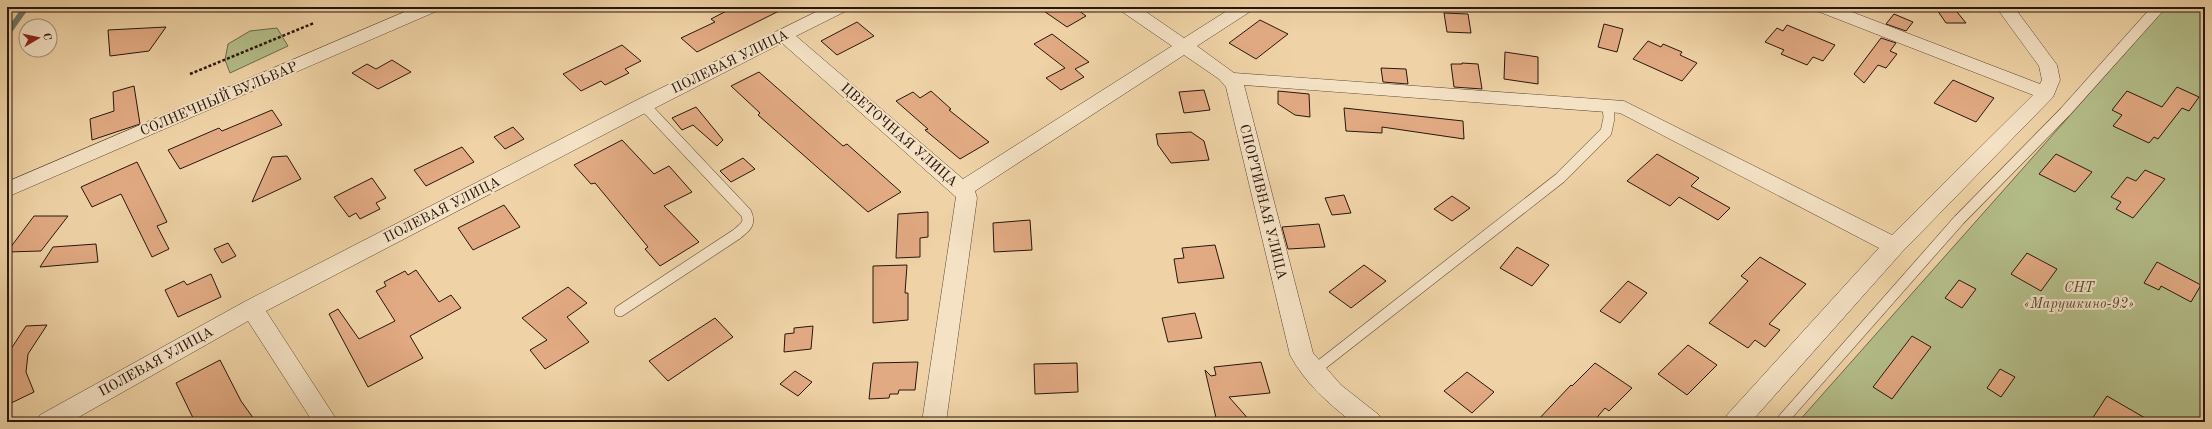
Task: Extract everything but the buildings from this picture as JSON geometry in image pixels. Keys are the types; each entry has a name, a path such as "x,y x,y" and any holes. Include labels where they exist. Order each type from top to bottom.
{"street":[{"name":"СОЛНЕЧНЫЙ БУЛЬВАР","path":"7,190 431,7"},
{"name":"ПОЛЕВАЯ УЛИЦА","path":"49,422 252,308 644,105 840,7"},
{"name":"СПОРТИВНАЯ УЛИЦА","path":"1126,7 1229,79 1235,86 1298,344 1312,372 1337,396 1370,422"},
{"path":"962,189 1184,48 1245,7"},
{"path":"1823,7 2046,93"},
{"path":"1736,422 1894,246 2046,93 2051,80 2048,65 2005,7"},
{"name":"ЦВЕТОЧНАЯ УЛИЦА","path":"784,35 962,189 967,198 934,422"},
{"path":"1229,79 1248,79 1624,107 1894,246"},
{"path":"252,308 326,422"}],"lane":[{"path":"1781,422 1959,220 2065,112 2158,7"},
{"path":"620,311 737,234 748,224 749,218 746,213 644,105"},
{"path":"1312,372 1560,178 1606,132 1609,118 1608,106"}],"path":[{"path":"190,74 314,24"}],"green space":[{"name":"СНТ «Марушкино-92»","path":"2166,7 2205,7 2205,422 1798,422"},
{"path":"277,28 288,46 230,73 225,60 228,44 250,31"}],"waterway":[{"path":"7,34 26,7"}]}
